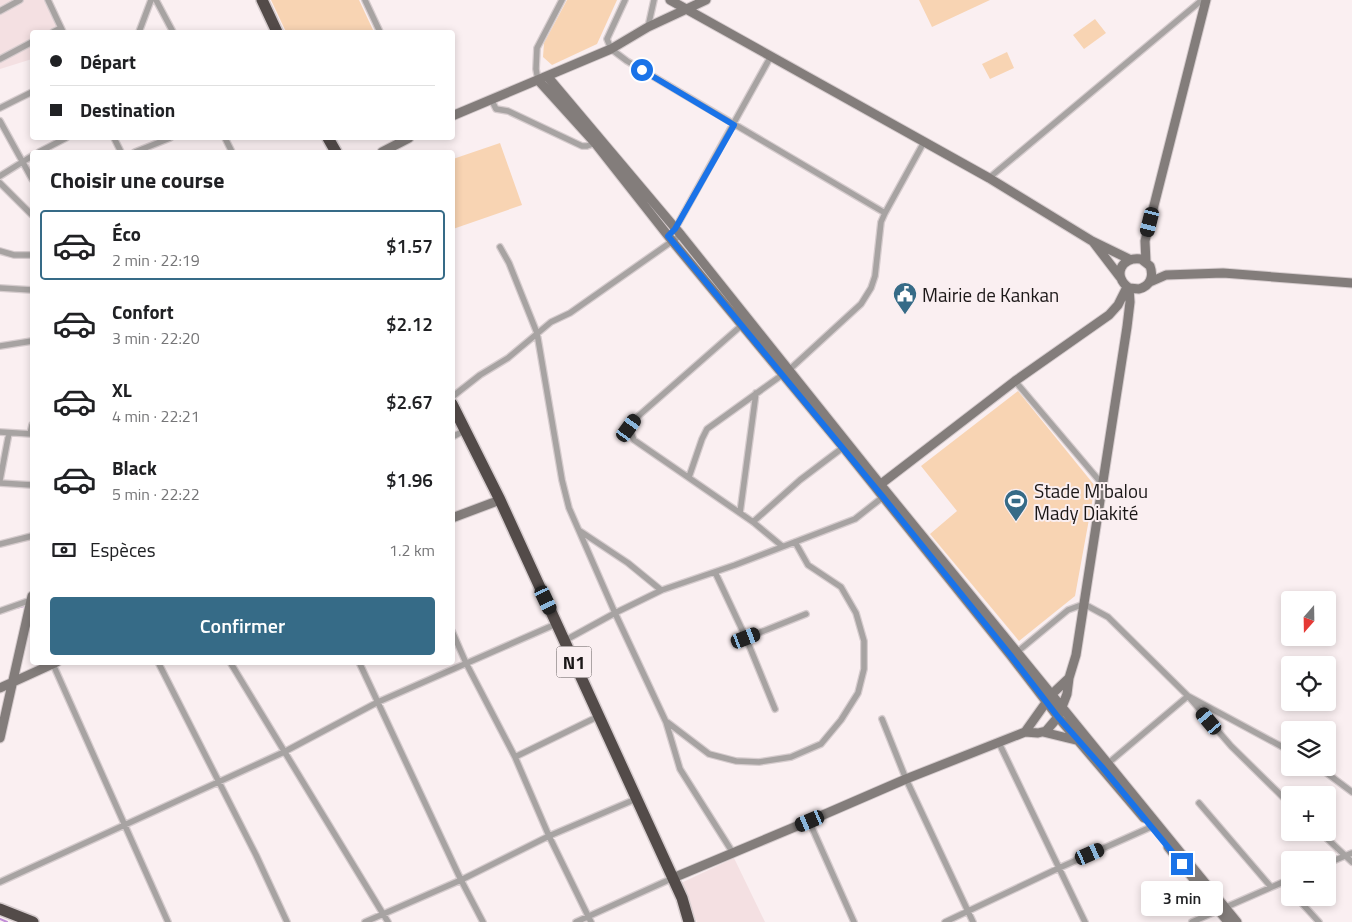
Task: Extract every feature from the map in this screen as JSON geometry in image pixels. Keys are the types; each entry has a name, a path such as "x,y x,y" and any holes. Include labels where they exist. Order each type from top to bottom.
{"highway":[{"path":"262,0 276,30"},
{"name":"N1","path":"455,410 500,500 673,878 682,898 689,922"},
{"path":"0,908 33,922"},
{"path":"0,914 19,922"}],"main road":[{"path":"670,0 989,178 1092,241 1148,264 1166,275"},
{"path":"455,115 611,49 648,27 706,0"},
{"path":"1120,277 1121,267 1132,259 1145,241 1206,0"},
{"path":"543,78 598,142 1014,654 1046,702 1060,713 1084,740 1222,909 1228,922"},
{"path":"386,150 405,140"},
{"path":"674,236 742,325 786,372"},
{"path":"1043,732 1050,728 1060,713 1076,655 1130,302 1128,287 1092,241"},
{"path":"1145,241 1152,277 1150,282"},
{"path":"1130,302 1139,290 1150,282 1166,275 1223,273 1352,283"},
{"path":"1128,287 1139,290"},
{"path":"878,486 1015,381 1114,311 1128,287"},
{"path":"1114,311 1128,322"},
{"path":"878,486 883,497 1014,654 1052,694 1060,713"},
{"path":"455,517 500,500"},
{"path":"0,738 12,682 30,622"},
{"path":"0,688 50,665"},
{"path":"1025,732 1052,694 1069,678"},
{"path":"673,878 906,779 1025,732 1043,732 1084,740"},
{"path":"1105,766 1151,826 1222,909 1237,922"}],"street":[{"path":"0,11 20,0"},
{"path":"48,0 62,30"},
{"path":"140,30 151,0"},
{"path":"156,0 172,30"},
{"path":"365,0 379,30"},
{"path":"543,78 536,69 537,48 562,0"},
{"path":"625,0 607,40 611,49 627,61 734,125 885,212"},
{"path":"648,27 654,0"},
{"path":"989,178 1202,0"},
{"path":"0,59 30,43"},
{"path":"455,394 480,375 508,358 551,322 570,313 674,236 771,56"},
{"path":"0,108 30,93"},
{"path":"491,99 496,109 508,111 582,146 598,142"},
{"path":"0,121 30,174"},
{"path":"43,150 62,140"},
{"path":"140,150 165,140"},
{"path":"689,477 702,439 708,429 786,372 861,304 871,288 875,276 881,222 924,142"},
{"path":"0,176 30,157"},
{"path":"0,183 30,213"},
{"path":"500,247 509,263 537,333 562,480 570,508 615,613 666,722 680,769 733,853"},
{"path":"0,251 14,255 30,255"},
{"path":"0,288 30,290"},
{"path":"742,325 636,418 629,428 634,440 753,522 782,546"},
{"path":"0,346 30,341"},
{"path":"1015,381 1103,485"},
{"path":"740,513 756,393"},
{"path":"455,436 466,430"},
{"path":"0,432 30,434"},
{"path":"10,433 0,482 30,485"},
{"path":"753,522 800,480 845,445"},
{"path":"564,641 661,590 715,572 855,519 883,497"},
{"path":"579,530 621,558 661,590"},
{"path":"0,544 30,536"},
{"path":"666,722 709,754 736,761 759,762 791,758 821,744 841,720 858,693 864,669 864,641 856,613 841,586 808,565 795,542"},
{"path":"715,572 746,638 775,709"},
{"path":"0,611 30,600"},
{"path":"1014,654 1068,610 1084,604 1108,617 1188,696 1230,746 1281,795"},
{"path":"746,638 806,614"},
{"path":"0,882 284,752 378,702 556,624"},
{"path":"455,638 514,757 589,920"},
{"path":"55,665 168,922"},
{"path":"160,665 256,855 287,922"},
{"path":"232,665 388,922"},
{"path":"360,665 461,880 483,922"},
{"path":"1188,696 1281,746"},
{"path":"1105,766 1188,696"},
{"path":"514,757 599,716"},
{"path":"882,719 906,779 973,922"},
{"path":"999,743 1085,922"},
{"path":"1331,776 1352,792"},
{"path":"365,922 461,880 549,836 636,799"},
{"path":"1199,803 1271,887"},
{"path":"810,821 854,922"},
{"path":"945,922 1151,826"},
{"path":"1330,841 1352,862"},
{"path":"1336,859 1352,852"},
{"path":"576,922 589,920 673,878"},
{"path":"1192,922 1281,883"},
{"path":"1304,906 1319,922"}],"shaded area":[{"path":"0,0 44,0 59,30 30,30 30,60 0,69"},
{"path":"271,0 359,0 373,30 285,30"},
{"path":"567,0 617,0 597,44 552,65 543,57 544,43"},
{"path":"919,0 990,0 932,27"},
{"path":"1095,19 1106,33 1084,49 1073,35"},
{"path":"1007,52 1014,68 990,79 982,64"},
{"path":"500,143 522,205 455,228 455,158"},
{"name":"Stade M'balou Mady Diakité","path":"1018,391 1095,486 1075,596 1019,641 930,534 957,511 921,466"},
{"path":"734,858 765,922 697,922 679,884"}],"waterway":[{"path":"16,608 28,605"},
{"path":"0,919 7,922"}],"place":[{"name":"Mairie de Kankan","path":"905,315"},
{"name":"Stade M'balou Mady Diakité","path":"1016,522"}],"route":[{"path":"642,70 734,125 675,229 668,236 883,497 1058,717 1182,864"}]}
